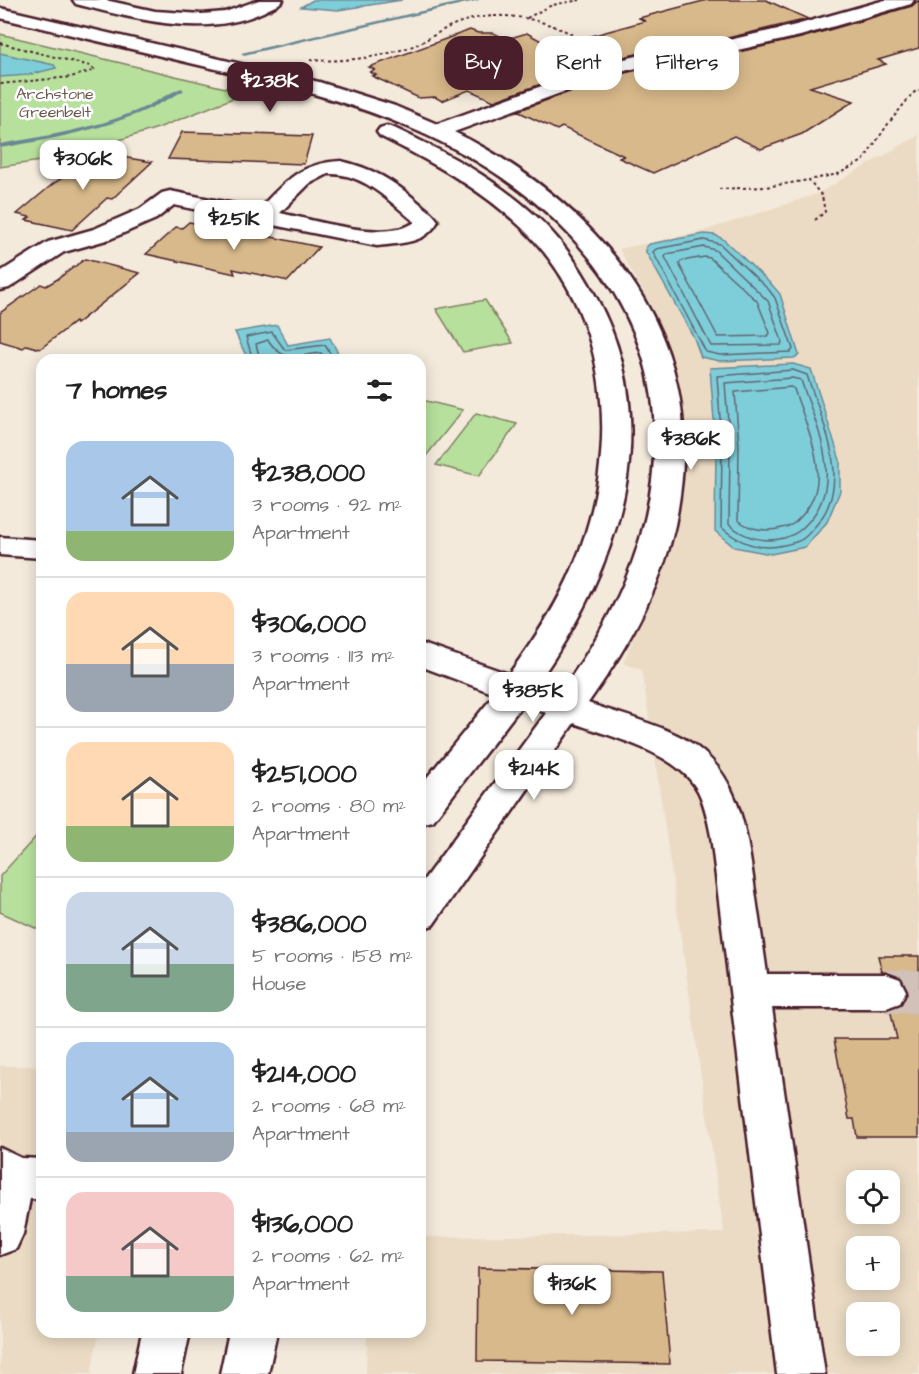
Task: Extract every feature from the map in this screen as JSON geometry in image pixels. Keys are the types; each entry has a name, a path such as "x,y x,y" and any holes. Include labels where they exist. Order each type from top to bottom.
{"street":[{"path":"82,0 172,20 206,21 253,12 274,0"},
{"path":"437,131 609,68 672,54 698,53 800,30 905,0"},
{"path":"816,4 842,17"},
{"path":"0,25 24,9 45,8"},
{"path":"24,9 314,86 366,102 437,131 498,164 538,190 585,234 612,266 651,338 662,378 669,427 668,472 660,523 646,569 605,655 426,906"},
{"path":"0,25 275,95 357,121 420,148 486,188 531,225 569,268 588,300 610,358 618,427 611,499 589,566 550,638 516,689 426,803"},
{"path":"0,283 56,247 102,234 148,214 170,198 264,217 376,239 406,236 423,228 427,221 372,176 334,167 306,176 264,217"},
{"path":"0,546 36,549"},
{"path":"426,656 670,746 694,761 707,774 716,788 729,836 801,1374"},
{"path":"748,991 886,991"},
{"path":"0,1234 13,1176"},
{"path":"157,1374 165,1338"},
{"path":"244,1374 252,1338"}],"path":[{"path":"526,18 552,5 580,0"},
{"path":"308,60 337,63 357,60 425,42 441,30 456,24 496,18 536,19 573,34"},
{"path":"0,25 90,66 94,70 65,78 0,84"},
{"path":"719,189 765,187 838,174 863,161 888,124 913,93 919,90"},
{"path":"809,180 822,196 825,212 815,220"}],"shaded area":[{"path":"919,135 919,1374 366,1374 367,1338 426,1338 426,1237 724,1233 642,670 623,663 673,543 685,465 679,381 650,304 619,249 703,231 817,194"},
{"path":"0,1066 36,1066 36,1338 98,1338 91,1374 0,1374"}],"green space":[{"name":"Archstone Greenbelt","path":"0,34 246,93 158,128 61,158 0,167"},
{"path":"485,300 513,343 463,352 436,309"},
{"path":"426,401 463,410 426,456"},
{"path":"476,413 517,424 479,476 436,465"},
{"path":"36,837 36,928 0,912 0,876"}],"water":[{"path":"313,0 402,0 338,10 301,7"},
{"path":"0,53 54,65 56,68 28,75 0,77"},
{"path":"704,234 715,235 723,239 780,294 799,355 794,358 720,361 701,357 694,338 646,252 646,247 650,244"},
{"path":"277,325 288,345 330,338 338,354 245,354 235,332"},
{"path":"793,364 811,369 840,460 840,491 827,522 805,547 771,554 734,547 715,531 716,446 710,368"}],"building":[{"path":"707,0 766,0 808,19 736,36 634,36 634,55 622,57 622,36 591,36 645,21 639,18"},
{"path":"919,0 919,48 878,60 886,64 810,87 854,101 802,134 761,149 734,136 653,173 619,158 624,156 562,127 557,130 517,111 575,90 622,90 622,74 634,71 634,90 739,90 739,52 801,38 912,6"},
{"path":"470,30 478,33 493,33 500,36 454,36"},
{"path":"527,33 535,37 535,86 494,101 469,90 523,90 523,36 517,36"},
{"path":"444,40 444,90 469,90 442,101 435,97 419,98 372,76 376,75 370,72 375,70 369,67"},
{"path":"182,132 312,136 304,164 168,159"},
{"path":"97,153 152,162 112,199 107,198 72,230 26,220 30,217 17,214 54,183 68,176"},
{"path":"189,222 319,247 288,281 233,269 235,274 146,254 176,227 182,228"},
{"path":"85,259 140,273 76,324 75,322 40,349 27,345 23,348 0,341 0,313 41,284 46,286"},
{"path":"878,956 919,956 919,1137 857,1137 854,1119 849,1119 834,1039 897,1039 890,1009 902,1004 908,992 901,977 882,972"},
{"path":"478,1268 662,1271 670,1364 477,1361"}],"waterway":[{"path":"244,53 477,0"},
{"path":"0,146 71,133 117,121 161,102 181,90"}],"tunnel":[{"path":"886,991 919,992"}]}
